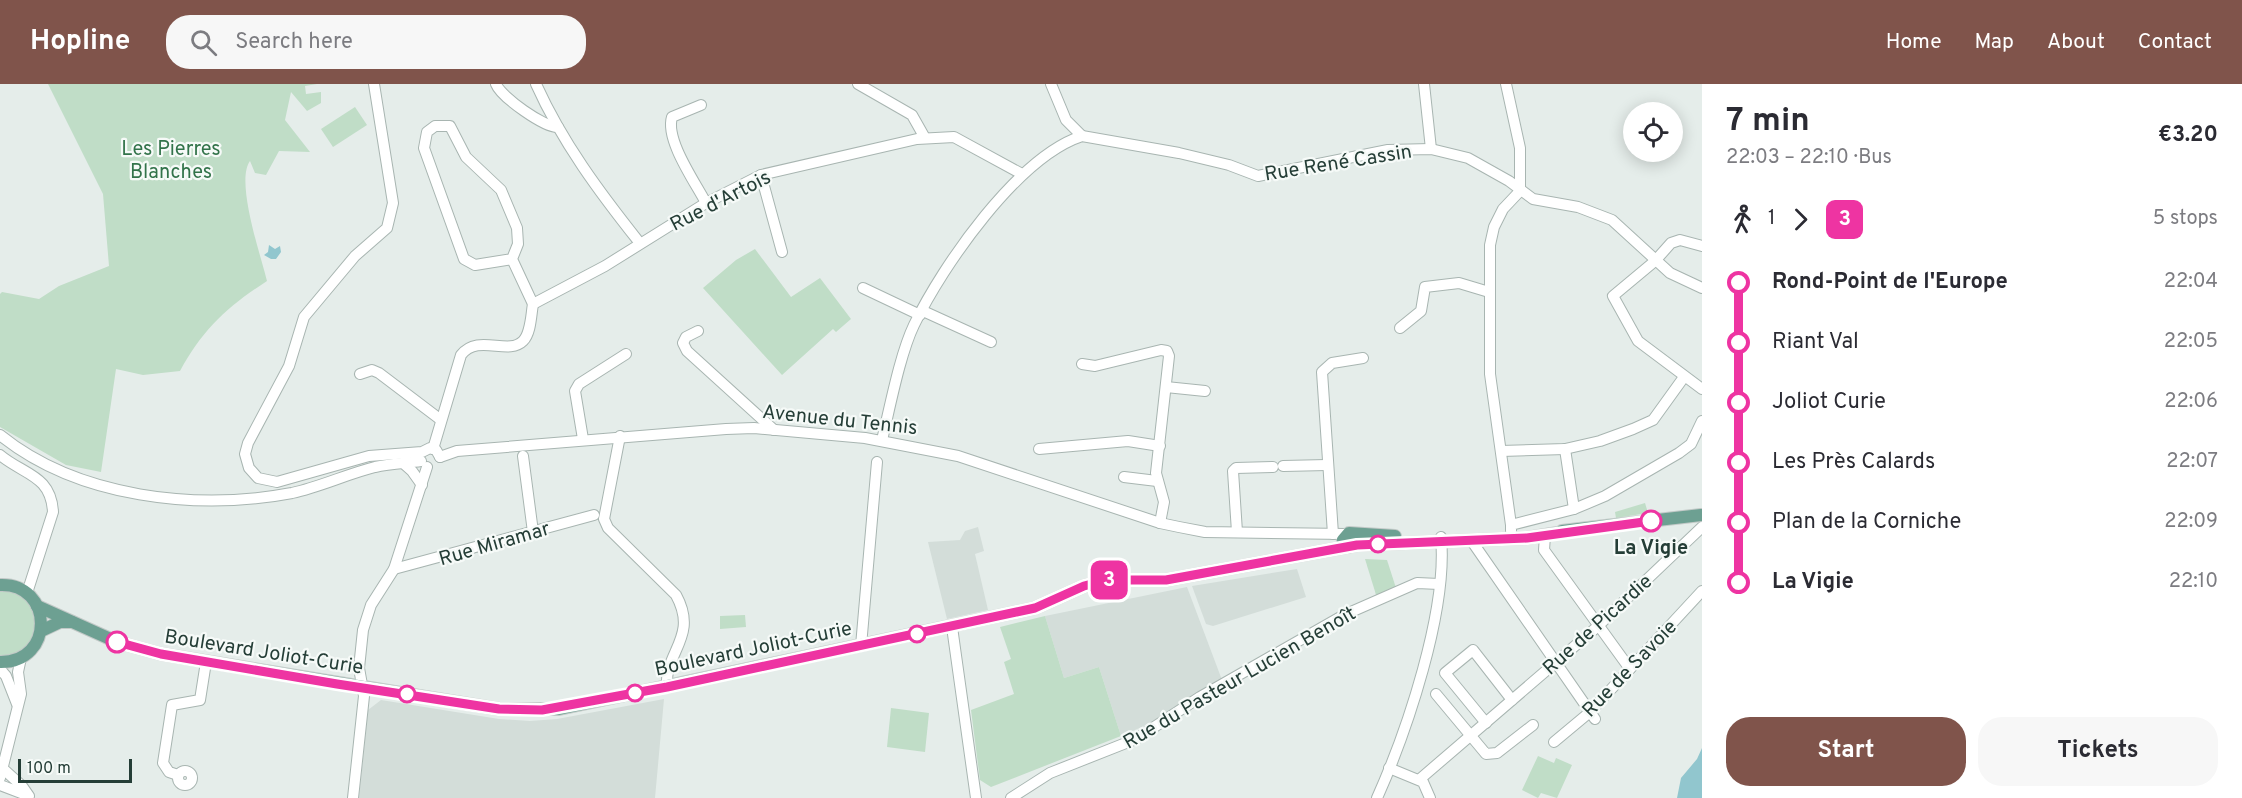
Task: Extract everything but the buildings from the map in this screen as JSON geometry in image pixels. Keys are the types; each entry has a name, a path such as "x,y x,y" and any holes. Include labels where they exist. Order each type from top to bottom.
{"main road":[{"path":"1513,532 1570,531 1702,518"},
{"path":"1513,532 1545,536 1570,531"},
{"name":"Avenue du Tennis","path":"1345,541 1474,537 1513,532"},
{"name":"Boulevard Joliot-Curie","path":"37,606 132,648 499,709 533,711 559,709 667,687 1045,606 1084,586 1107,580 1166,580 1345,541"},
{"path":"0,585 13,586 27,593 37,606 40,631 37,642 21,658 0,662"},
{"path":"40,631 60,622 72,622"}],"street":[{"path":"374,84 393,203 392,216 387,228 356,254 304,317 290,366 248,443 245,454 249,468 258,478 277,482 369,456 423,460 437,464 436,453 441,420 461,355 466,348 477,345 516,346 527,334 533,304 513,260 519,244 517,228 501,190 465,157 450,126 435,126 427,132 424,148 464,259 475,265 513,260"},
{"path":"496,84 503,95 539,122 551,128 558,127"},
{"path":"536,84 558,127 602,196 639,242"},
{"path":"882,440 908,341 921,313 976,225 1023,174 1070,140 1082,136 1066,120 1051,84"},
{"path":"1424,84 1431,148"},
{"path":"1506,84 1520,148 1520,191 1503,209 1494,227 1490,245 1490,374 1513,532 1605,496 1679,453 1691,444 1702,421"},
{"path":"862,85 912,115 925,138"},
{"path":"702,105 672,117 670,124 676,147 706,203"},
{"name":"Rue d'Artois","path":"533,304 605,266 639,242 706,203 761,175 925,138 954,136 965,140 1023,174"},
{"name":"Rue René Cassin","path":"1082,136 1179,153 1229,165 1258,176 1388,150 1431,148 1468,158 1509,181 1520,191 1533,198 1578,207 1612,220 1654,261 1670,273 1702,288"},
{"path":"761,175 782,252"},
{"path":"1702,246 1680,240 1671,243 1654,261 1613,296 1638,341 1702,389"},
{"path":"1400,328 1421,311 1425,287 1459,283 1489,292"},
{"path":"863,288 991,342"},
{"path":"698,331 686,337 683,343 687,351 774,430"},
{"path":"1082,364 1095,366 1161,350 1167,351 1171,387 1160,446 1157,481 1164,502 1160,524"},
{"path":"583,439 575,391 579,384 626,354"},
{"path":"1345,541 1327,465 1322,372 1332,363 1364,358"},
{"path":"360,374 372,370 379,373 441,420"},
{"path":"1501,451 1565,448 1600,441 1653,420 1684,377"},
{"path":"1171,387 1205,391"},
{"name":"Avenue du Tennis","path":"423,460 436,453 583,439 726,429 774,430 882,440 958,456 1160,524 1205,532 1237,532 1345,541"},
{"path":"0,435 16,448 53,468 130,493 215,501 294,493 376,467 423,460"},
{"path":"620,436 604,519 608,528 676,595 682,607 683,638 666,677 667,687"},
{"path":"1038,449 1128,441 1160,446"},
{"path":"1565,448 1574,509"},
{"path":"0,455 42,482 52,501 53,512 29,580 27,593"},
{"path":"523,456 533,532"},
{"path":"353,798 363,687 359,649 371,605 394,569 422,485 423,460"},
{"path":"861,646 877,462"},
{"path":"402,463 412,471 422,485"},
{"path":"1237,532 1233,471 1236,468 1327,465"},
{"path":"1124,477 1157,481"},
{"name":"Rue Miramar","path":"394,569 594,515"},
{"name":"Rue de Picardie","path":"1420,779 1597,627 1702,518"},
{"path":"1545,536 1544,550 1597,627 1630,669"},
{"path":"1474,537 1592,715"},
{"path":"1377,798 1418,684 1439,584 1439,538"},
{"name":"Rue du Pasteur Lucien Benoît","path":"1011,798 1050,773 1136,739 1200,697 1344,615 1417,583 1439,584"},
{"name":"Rue de Savoie","path":"1554,742 1592,715 1630,669 1702,591"},
{"path":"952,627 976,798"},
{"path":"1486,723 1445,673 1473,650 1515,698"},
{"path":"21,658 18,672 21,693 1,771 22,786 29,797"},
{"path":"178,775 169,772 163,763 172,705 200,700 206,662"},
{"path":"0,669 6,676 18,704"},
{"path":"1436,694 1485,753 1493,755 1533,725"},
{"path":"1389,768 1420,779 1430,798"},
{"path":"0,785 29,797"}],"shaded area":[{"path":"978,527 984,551 975,554 988,610 947,619 928,542 960,540 965,531"},
{"path":"1297,569 1306,597 1213,626 1206,624 1192,586"},
{"path":"1187,587 1222,680 1151,723 1121,736 1099,667 1064,678 1045,616"},
{"path":"664,699 655,798 359,798 368,710 381,700 499,719 530,721 557,719"}],"green space":[{"name":"Les Pierres Blanches","path":"48,84 317,84 305,86 306,94 321,92 321,103 307,111 291,92 285,120 310,152 279,151 266,175 255,173 250,161 246,171 247,201 267,281 217,320 198,343 180,371 143,375 116,369 101,472 66,465 0,427 0,294 2,292 39,299 59,286 109,266 103,194"},
{"path":"355,107 367,125 333,147 321,129"},
{"path":"755,249 791,297 820,278 851,319 836,332 833,329 782,375 703,288 736,260"},
{"path":"1645,503 1648,513 1616,518 1615,512"},
{"path":"1365,559 1387,560 1396,588 1377,598"},
{"path":"0,589 14,591 32,605 34,625 31,641 26,647 11,655 0,657"},
{"path":"745,615 746,627 720,629 720,616"},
{"path":"1045,616 1064,678 1099,667 1121,736 991,787 980,780 971,710 1014,694 1004,662 1011,659 1000,627"},
{"path":"891,708 929,713 925,752 887,747"},
{"path":"1538,756 1554,763 1556,758 1572,765 1557,798 1541,793 1538,798 1522,790"}],"water":[{"path":"269,245 275,249 280,246 281,252 276,259 264,255 268,252"},
{"path":"1702,748 1702,798 1677,798 1681,778 1697,759"}],"bus line":[{"name":"3","path":"117,642 132,648 161,654 499,709 515,711 559,709 1045,606 1084,586 1107,580 1166,580 1357,545 1527,538 1651,521"}],"place":[{"name":"La Vigie","path":"1651,521"}]}
